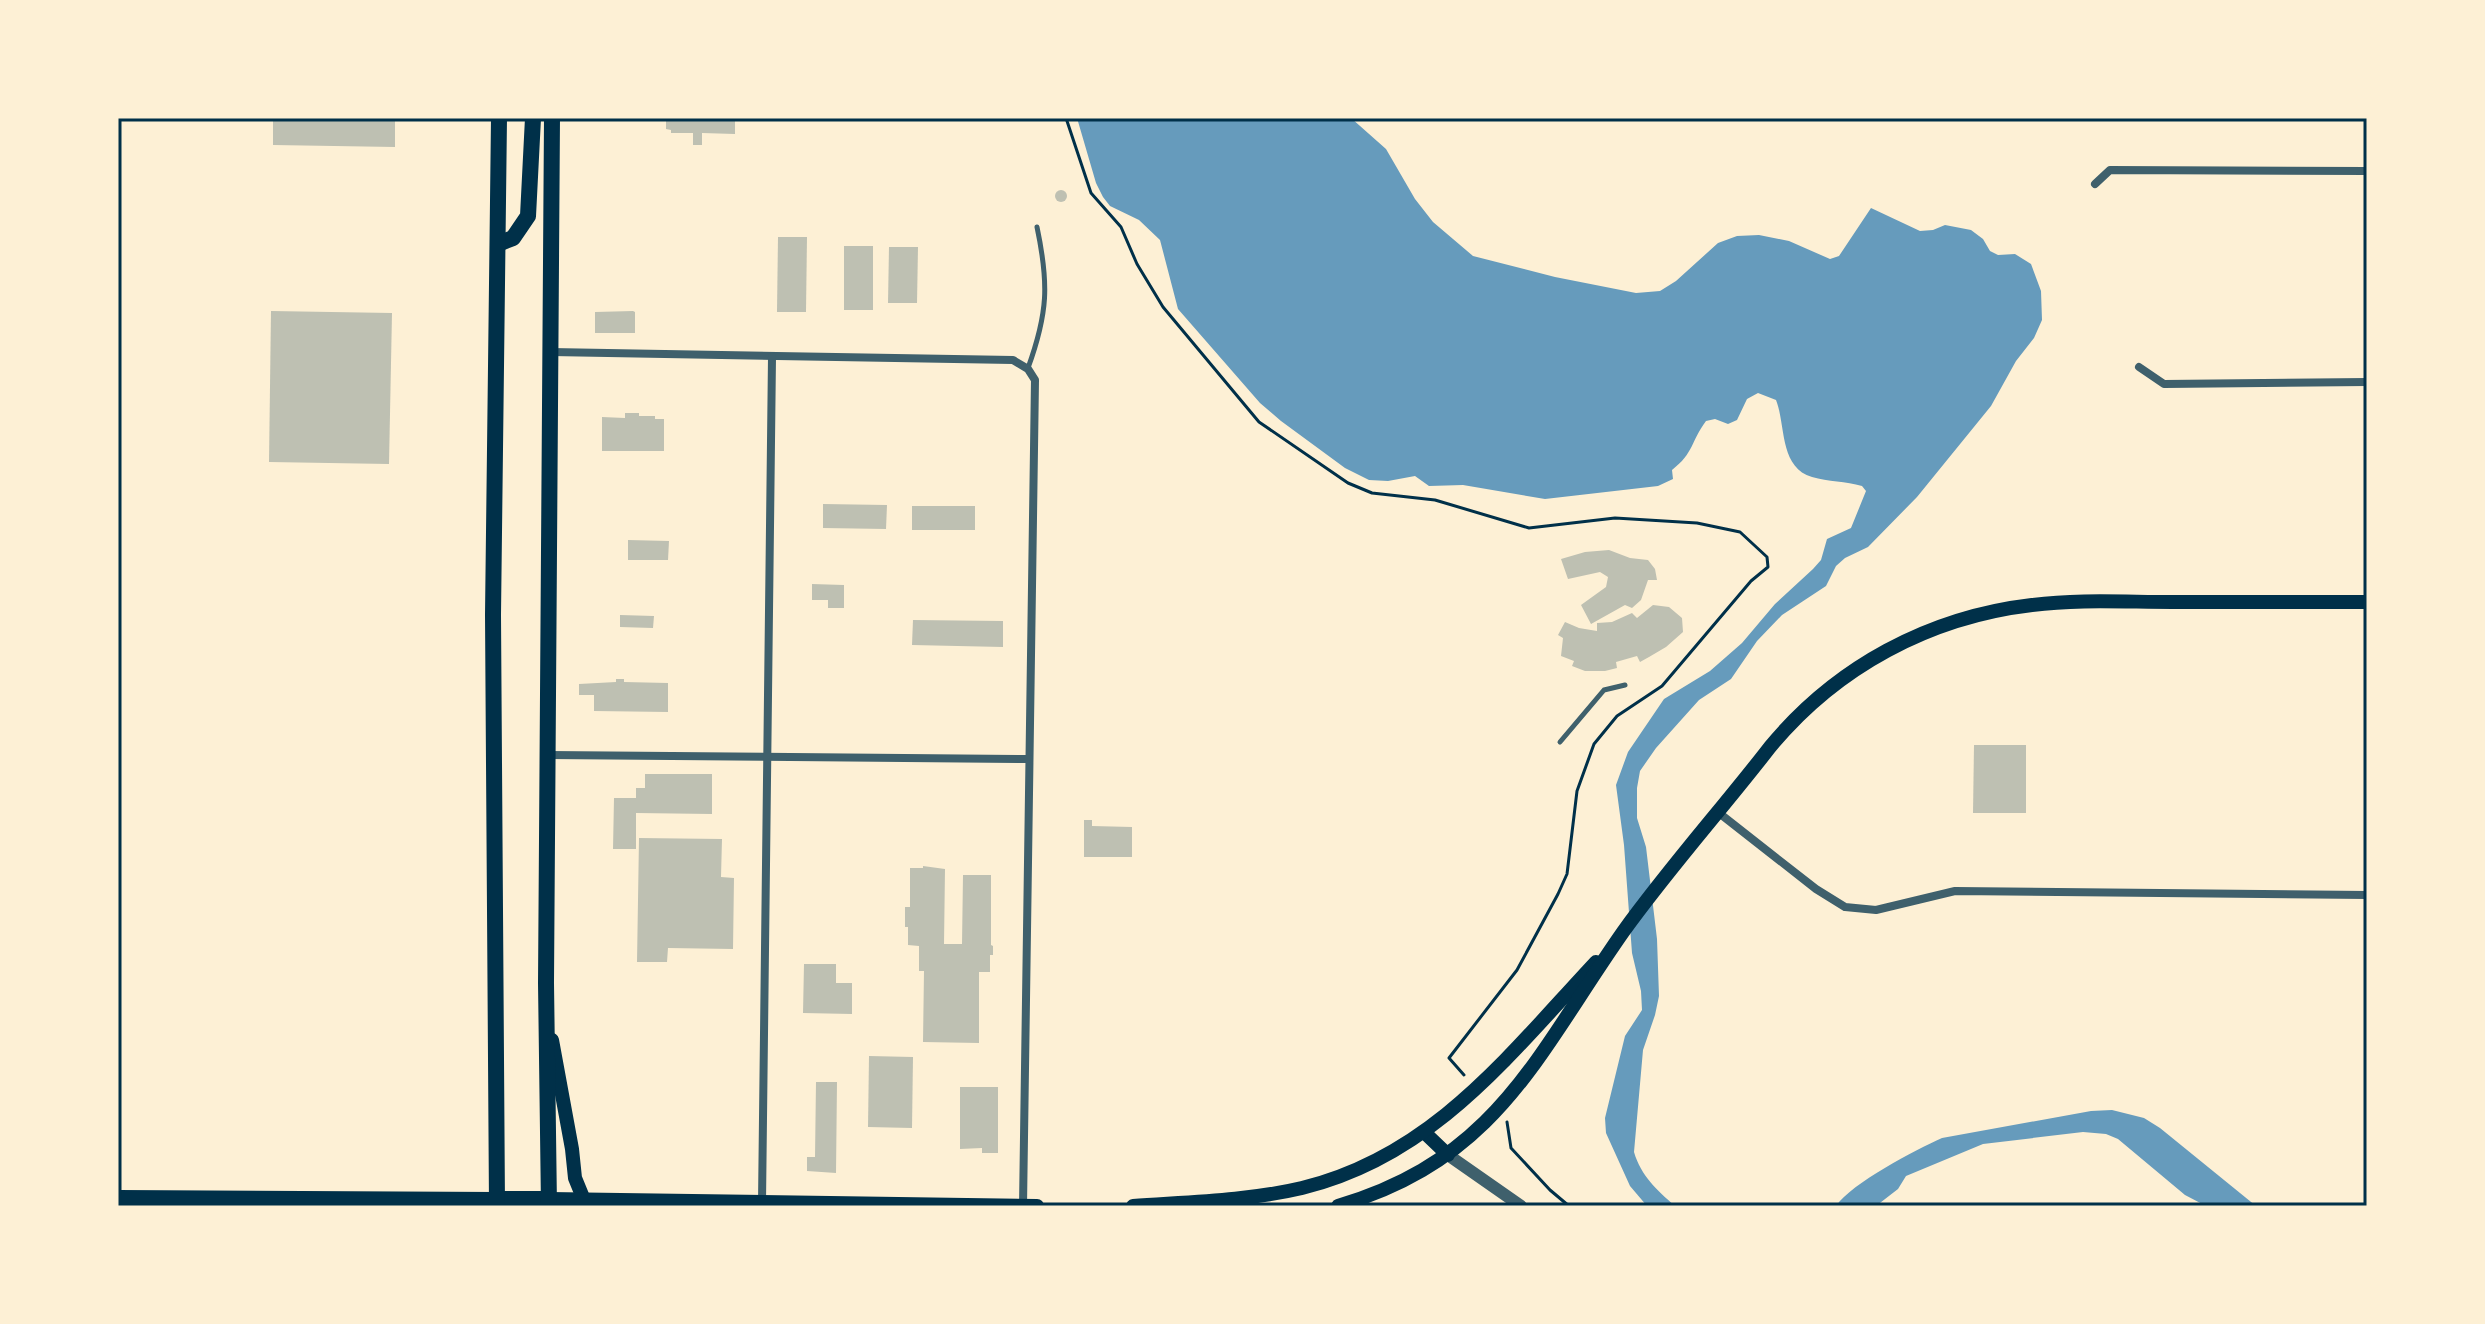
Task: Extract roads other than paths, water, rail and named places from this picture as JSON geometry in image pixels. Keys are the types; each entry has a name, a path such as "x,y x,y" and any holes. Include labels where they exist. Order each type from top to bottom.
{"highway":[{"path":"499,118 493,615 497,1202 549,1202 547,1012 552,118"},
{"path":"498,244 513,238 528,216 533,118"}],"main road":[{"path":"1338,1206 1389,1187 1448,1155 1497,1111 1538,1062 1623,932 1780,735 1829,688 1872,659 1946,624 2002,610 2045,604 2367,602"},
{"path":"1133,1206 1243,1197 1302,1188 1371,1163 1425,1133 1477,1090 1623,932"},
{"path":"547,1012 575,1178 584,1203"},
{"path":"1425,1133 1448,1155"},
{"path":"118,1197 204,1201 409,1198 497,1202"},
{"path":"409,1198 423,1206"},
{"path":"549,1202 1037,1206"}],"street":[{"path":"2095,184 2110,170 2367,171"},
{"path":"551,352 1013,360 1028,369 1035,380 1023,1206"},
{"path":"762,1203 772,357"},
{"path":"2139,367 2164,384 2367,382"},
{"path":"548,755 1029,759"},
{"path":"1719,813 1816,889 1845,907 1876,910 1955,891 2367,895"},
{"path":"1448,1155 1521,1206"}],"lane":[{"path":"1028,369 1042,330 1046,295 1044,258 1037,227"},
{"path":"1560,742 1604,690 1625,685"}],"water":[{"path":"1077,118 1351,118 1386,149 1415,199 1433,222 1473,256 1636,293 1660,291 1676,281 1718,243 1737,236 1759,235 1789,241 1830,259 1839,256 1871,208 1920,231 1945,225 1971,230 1983,239 1990,251 1998,255 2015,254 2031,264 2041,291 2042,320 1991,406 1917,497 1868,547 1836,566 1826,586 1782,615 1757,641 1731,679 1699,700 1640,771 1637,818 1646,847 1657,939 1659,996 1643,1050 1634,1152 1645,1175 1675,1206 1647,1206 1630,1186 1606,1133 1605,1118 1625,1036 1642,1010 1632,953 1616,785 1628,752 1664,699 1710,671 1742,643 1775,604 1821,560 1827,539 1851,528 1866,491 1862,486 1818,479 1801,472 1785,444 1776,400 1758,393 1747,399 1737,420 1728,424 1715,419 1706,421 1688,452 1672,470 1673,479 1658,486 1545,499 1463,485 1429,486 1415,476 1388,481 1369,480 1345,468 1260,403 1178,309 1160,240 1139,220 1110,206 1103,197"},
{"path":"2112,1110 2144,1118 2160,1128 2256,1206 2206,1206 2185,1195 2118,1139 2106,1134 2083,1132 1983,1144 1906,1176 1898,1189 1876,1206 1836,1206 1869,1178 1942,1138 2091,1111"}]}
